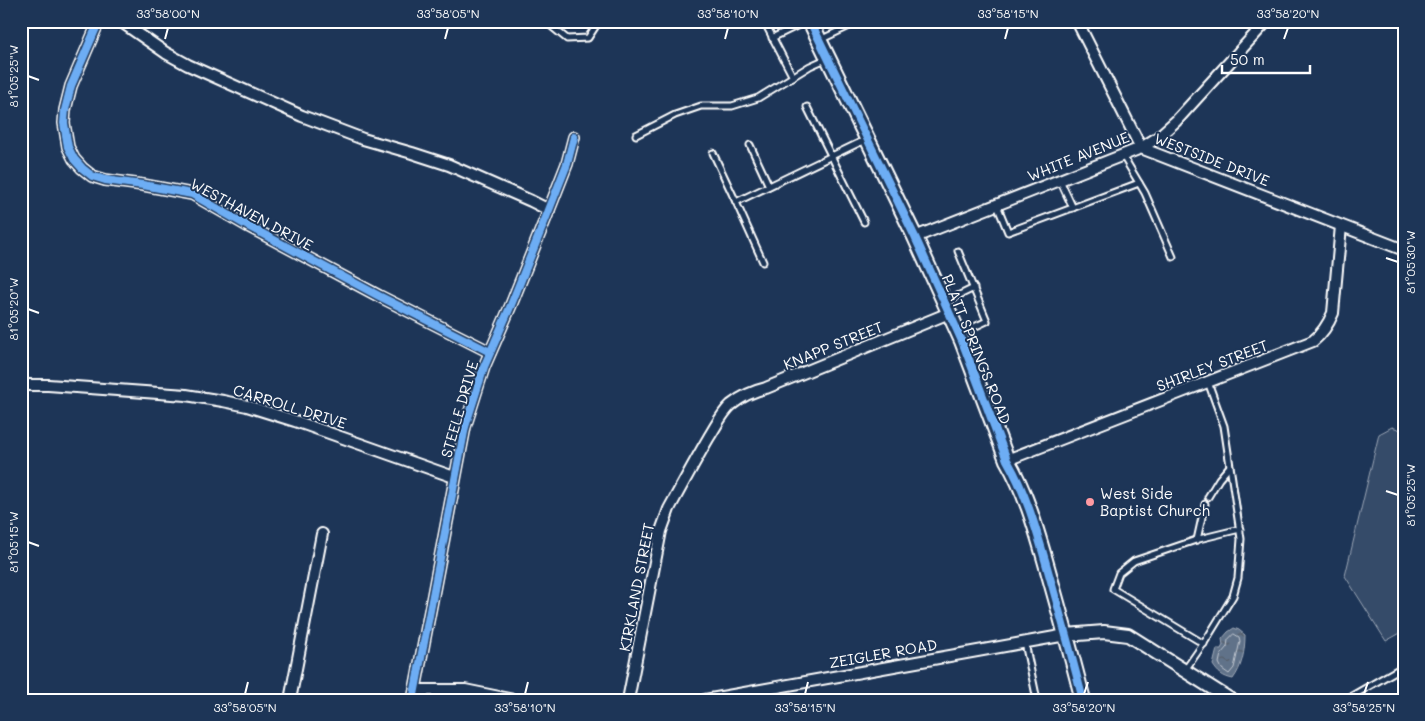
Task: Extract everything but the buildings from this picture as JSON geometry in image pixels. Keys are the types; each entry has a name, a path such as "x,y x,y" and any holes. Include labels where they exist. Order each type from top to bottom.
{"main road":[{"name":"PLATT SPRINGS ROAD","path":"809,21 916,237 959,334 1007,460 1017,478 1031,514 1083,700"}],"street":[{"name":"WESTHAVEN DRIVE","path":"99,21 71,86 65,110 64,123 68,147 74,159 82,168 92,176 105,180 192,194 379,296 490,352"},
{"path":"120,21 166,53 188,65 302,116 363,139 449,165 549,210"},
{"name":"WESTSIDE DRIVE","path":"1077,21 1141,148 1404,250"},
{"name":"WHITE AVENUE","path":"916,237 1141,148 1157,138 1176,121 1267,21"},
{"name":"STEELE DRIVE","path":"414,695 454,476 465,427 484,367 511,305 567,164 574,137"},
{"name":"SHIRLEY STREET","path":"1007,460 1313,341 1322,334 1333,313 1341,226"},
{"name":"KNAPP STREET","path":"730,406 754,391 766,388 947,307"},
{"name":"CARROLL DRIVE","path":"21,385 48,385 186,395 247,406 454,476"},
{"name":"KIRKLAND STREET","path":"628,700 664,520 706,442 730,406"},
{"path":"290,700 322,534"},
{"path":"1066,635 1104,632 1128,635 1231,700"},
{"name":"ZEIGLER ROAD","path":"705,700 1066,635"},
{"path":"414,695 465,690 514,700"}],"lane":[{"path":"545,21 567,39 588,38 599,21"},
{"path":"764,21 793,77"},
{"path":"772,38 809,21"},
{"path":"820,40 860,21"},
{"path":"636,135 675,114 701,106 732,106 758,98 828,58"},
{"path":"807,107 864,222"},
{"path":"736,202 868,138"},
{"path":"750,145 769,186"},
{"path":"713,152 763,262"},
{"path":"1122,155 1145,193 1173,257"},
{"path":"1060,180 1073,208"},
{"path":"997,205 1008,232 1139,184"},
{"path":"958,251 987,321 959,334"},
{"path":"947,307 974,288"},
{"path":"1184,670 1204,644 1232,596 1238,578 1240,529 1224,426 1208,382"},
{"path":"1208,496 1230,466"},
{"path":"1197,540 1205,504"},
{"path":"1204,644 1113,589 1119,573 1134,562 1197,540 1240,529"},
{"path":"1024,643 1037,700 1048,700"},
{"path":"1345,700 1404,666"}],"shaded area":[{"path":"1392,427 1404,431 1404,631 1386,641 1345,576 1379,434"}],"water":[{"path":"1234,628 1245,635 1239,669 1233,679 1221,674 1213,665 1217,649 1221,649 1223,645 1222,639"}],"cycle path":[{"path":"99,21 71,86 65,110 64,123 68,147 74,159 82,168 92,176 105,180 192,194 379,296 490,352"},
{"path":"810,21 915,237 962,341 1007,460 1019,484 1033,521 1083,700"},
{"path":"413,700 465,427 484,367 511,305 567,164 574,137"}],"place":[{"name":"West Side Baptist Church","path":"1090,502"}]}
